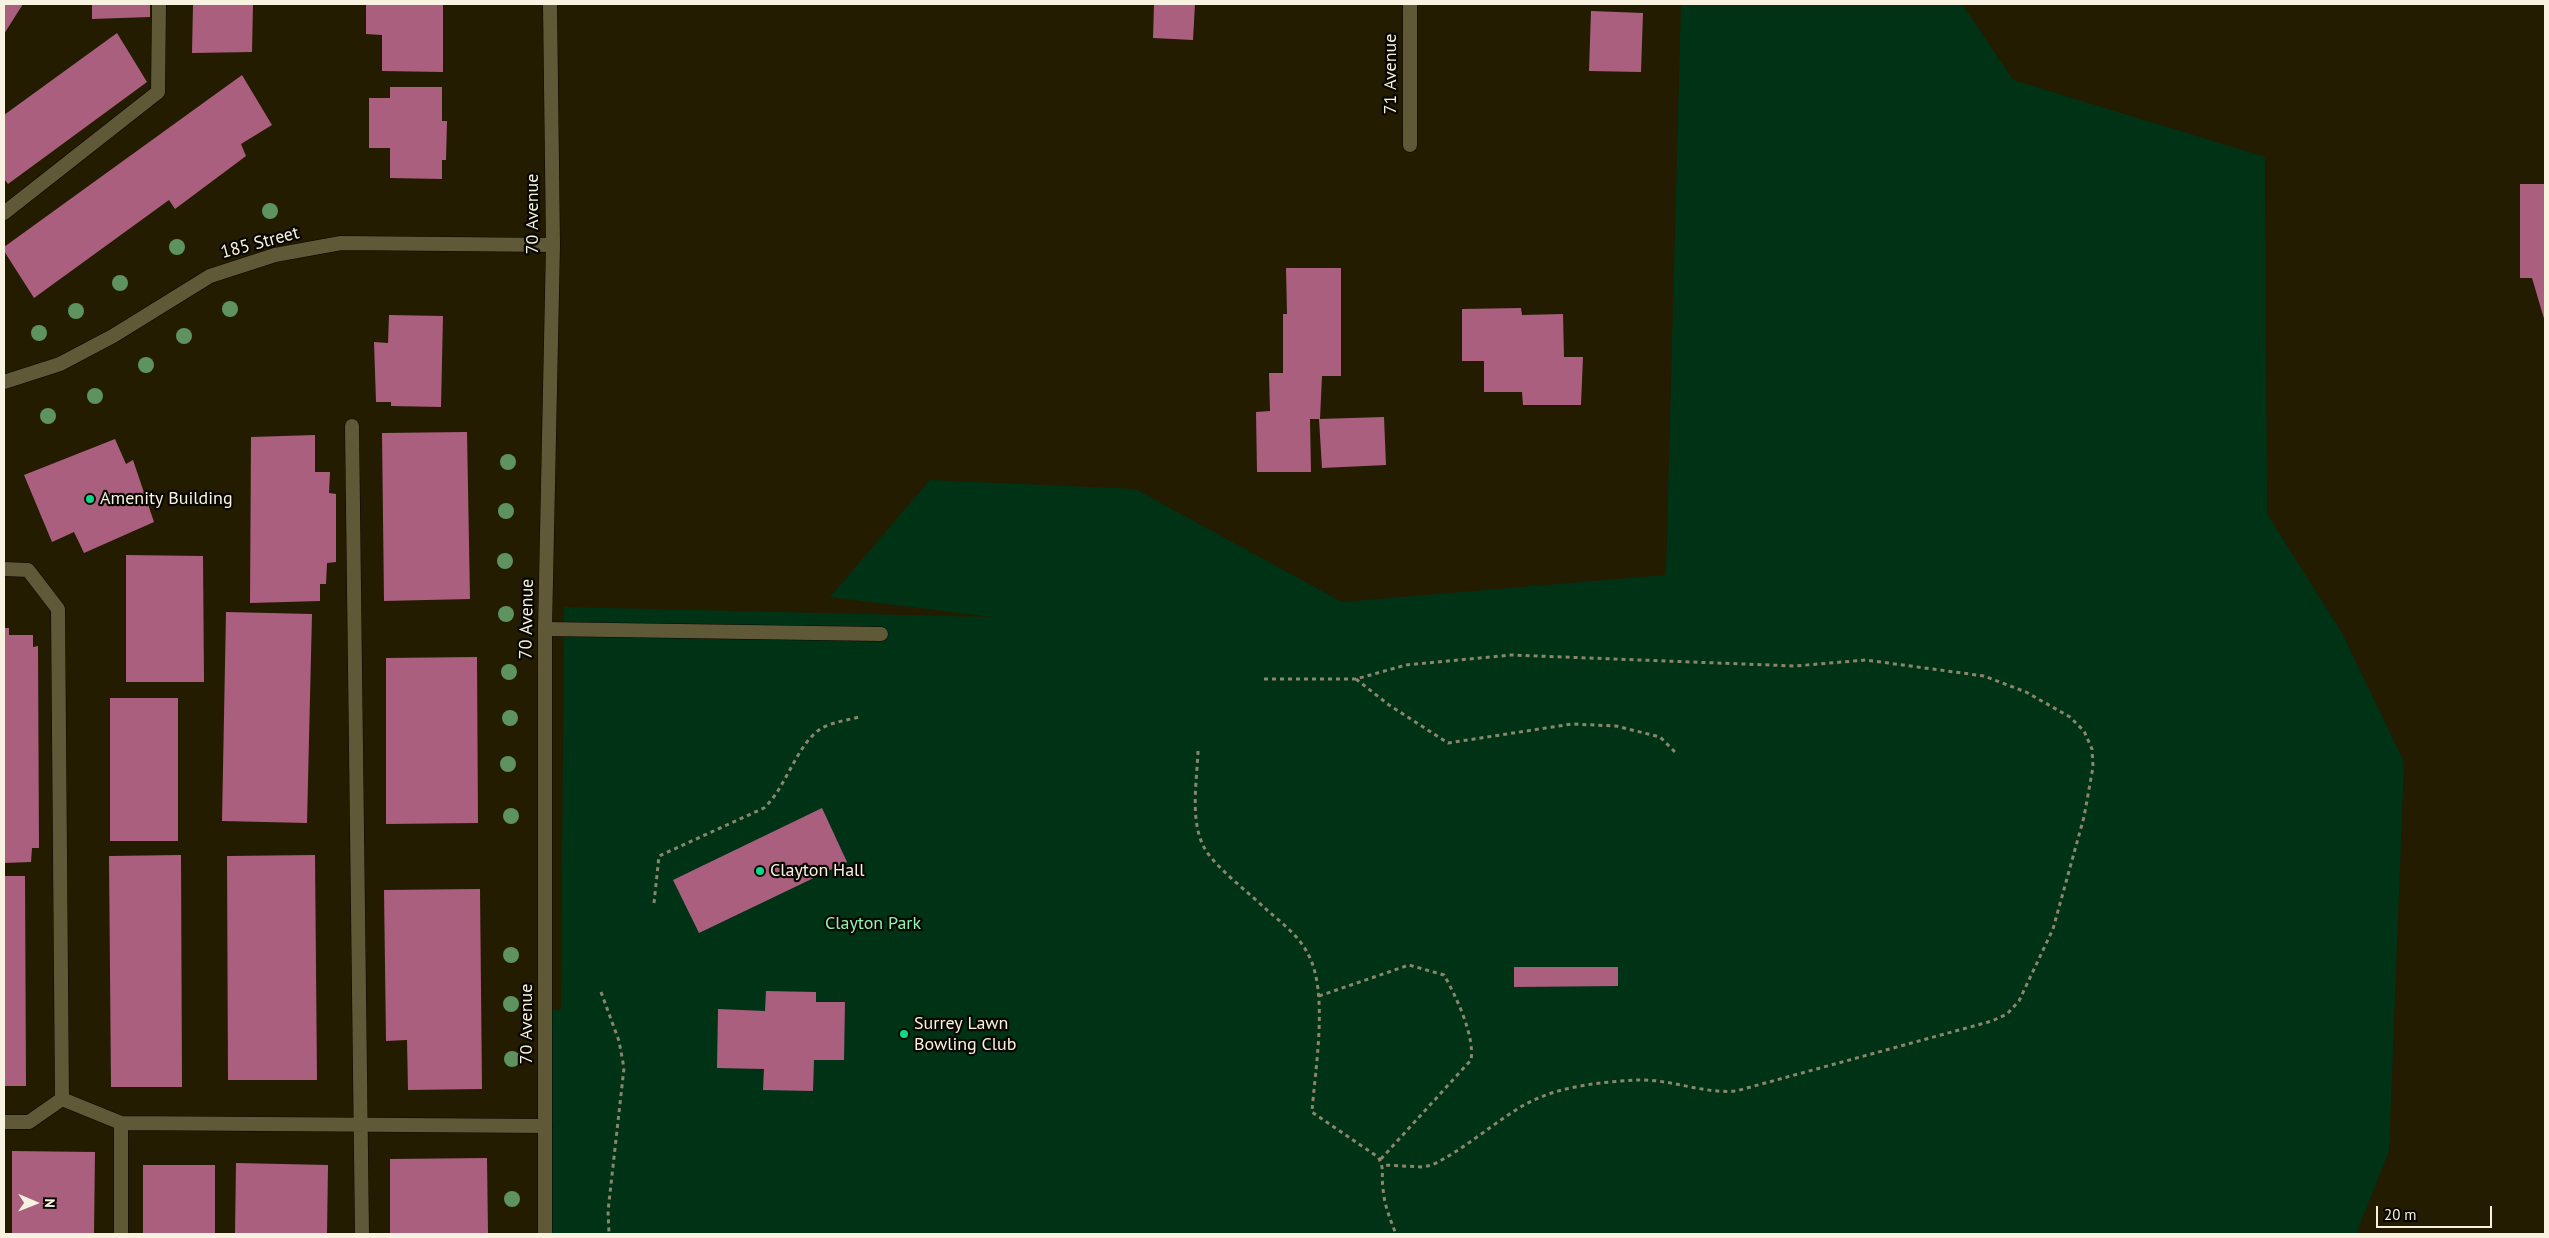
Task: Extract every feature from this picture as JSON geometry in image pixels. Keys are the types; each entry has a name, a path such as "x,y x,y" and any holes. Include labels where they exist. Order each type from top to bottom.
{"street":[{"path":"4,213 158,92 159,4"},
{"name":"70 Avenue","path":"546,1234 545,629 553,245 550,4"},
{"name":"71 Avenue","path":"1410,4 1410,145"},
{"name":"185 Street","path":"4,382 60,364 113,336 210,276 275,255 341,243 553,245"},
{"path":"352,426 362,1234"},
{"path":"4,569 28,570 58,609 62,1099"},
{"path":"545,629 881,634"},
{"path":"62,1099 121,1123 545,1126"},
{"path":"4,1122 29,1122 62,1099"},
{"path":"121,1123 121,1234"}],"path":[{"path":"1264,679 1356,679 1406,665 1511,655 1795,666 1866,660 1984,676 2026,692 2070,717 2084,731 2092,749 2093,767 2084,817 2053,929 2019,1001 2007,1014 1992,1021 1736,1091 1726,1092 1665,1081 1640,1080 1583,1086 1556,1092 1525,1104 1432,1165 1423,1167 1383,1165"},
{"path":"1356,679 1390,705 1448,743 1572,724 1616,726 1660,737 1676,753"},
{"path":"654,903 659,856 764,808 774,797 811,737 825,726 859,717"},
{"path":"1198,751 1196,817 1200,837 1209,855 1294,934 1309,955 1316,977 1319,996 1312,1112 1380,1160 1383,1165 1384,1195 1387,1212 1396,1234"},
{"path":"1319,996 1409,965 1444,975 1456,996 1473,1050 1471,1060 1380,1160"},
{"path":"601,992 619,1041 624,1068 608,1211 609,1234"}],"green space":[{"name":"Clayton Park","path":"1681,4 1962,4 2013,80 2265,157 2267,514 2342,633 2404,762 2389,1151 2356,1234 539,1234 542,1009 561,1010 564,607 992,617 830,597 930,480 1135,489 1342,602 1666,575"}],"building":[{"path":"4,4 23,4 4,34"},
{"path":"92,4 150,4 150,17 92,19"},
{"path":"193,4 253,4 252,52 192,53"},
{"path":"366,4 443,4 443,72 382,71 382,35 366,34"},
{"path":"1154,4 1195,4 1193,40 1153,38"},
{"path":"1591,11 1643,13 1641,72 1589,71"},
{"path":"117,33 147,82 8,184 4,179 4,115"},
{"path":"242,75 272,125 241,144 246,156 175,209 169,200 34,298 4,251 4,247"},
{"path":"390,87 442,87 442,121 447,121 446,160 442,160 442,179 390,178 390,148 369,148 369,98 390,98"},
{"path":"2520,184 2545,184 2545,322 2532,278 2520,278"},
{"path":"1286,268 1341,268 1341,376 1322,376 1320,419 1310,419 1311,472 1257,472 1256,412 1270,411 1269,373 1283,373 1283,314 1287,314"},
{"path":"1521,308 1522,315 1563,314 1564,357 1583,357 1581,405 1523,405 1522,392 1484,392 1484,361 1462,361 1462,309"},
{"path":"389,315 443,316 441,407 391,406 391,402 376,402 374,342 388,343"},
{"path":"1384,417 1386,465 1322,468 1319,419"},
{"path":"467,432 470,599 384,601 382,433"},
{"path":"315,435 315,472 330,472 329,493 336,494 336,562 327,563 326,584 320,584 320,601 250,603 251,437"},
{"name":"Amenity Building","path":"115,439 126,464 133,460 154,522 84,553 74,532 52,542 24,475"},
{"path":"126,555 203,556 204,682 126,682"},
{"path":"226,612 312,614 307,823 222,821"},
{"path":"4,628 9,628 9,635 33,635 33,647 38,646 39,848 32,848 31,862 4,863"},
{"path":"477,657 478,823 386,824 386,658"},
{"path":"110,698 178,698 178,841 110,841"},
{"name":"Clayton Hall","path":"822,808 847,862 699,933 673,880"},
{"path":"181,855 182,1087 111,1087 109,856"},
{"path":"315,855 317,1080 228,1080 227,856"},
{"path":"4,876 25,876 26,1086 4,1086"},
{"path":"480,889 482,1089 408,1090 407,1040 386,1041 384,890"},
{"path":"1514,967 1618,967 1618,986 1514,987"},
{"path":"766,991 816,992 816,1002 845,1002 844,1060 814,1060 813,1091 763,1090 764,1069 717,1068 718,1009 765,1011"},
{"path":"12,1151 95,1152 94,1234 12,1234"},
{"path":"487,1158 488,1234 390,1234 390,1159"},
{"path":"236,1163 328,1165 327,1234 235,1234"},
{"path":"143,1165 215,1165 215,1234 143,1234"}],"place":[{"name":"Amenity Building","path":"90,499"},
{"name":"Clayton Hall","path":"760,871"},
{"name":"Surrey Lawn Bowling Club","path":"904,1034"}]}
